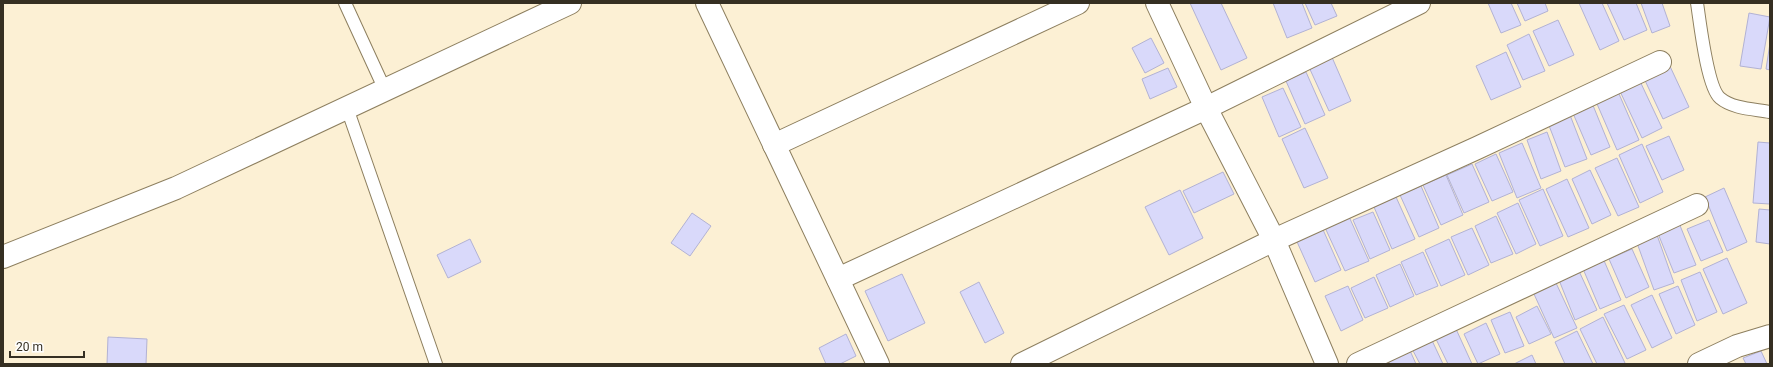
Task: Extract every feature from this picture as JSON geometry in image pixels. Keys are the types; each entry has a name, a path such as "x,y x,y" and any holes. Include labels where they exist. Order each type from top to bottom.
{"street":[{"path":"3,257 176,188 570,3"},
{"path":"707,3 878,364"},
{"path":"774,145 1078,3"},
{"path":"1157,3 1206,108 1274,240 1327,364"},
{"path":"838,279 1206,108 1419,3"},
{"path":"1022,364 1274,240 1477,148 1660,62"},
{"path":"1358,364 1696,205"},
{"path":"1699,364 1737,346 1770,336"}],"lane":[{"path":"345,3 385,90"},
{"path":"1697,3 1711,84 1719,98 1732,105 1770,112"},
{"path":"347,108 436,364"}],"building":[{"path":"1190,3 1221,3 1247,58 1221,70"},
{"path":"1273,3 1302,3 1312,28 1287,38"},
{"path":"1305,3 1331,3 1337,16 1315,25"},
{"path":"1488,3 1511,3 1521,25 1501,33"},
{"path":"1517,3 1545,3 1548,11 1525,21"},
{"path":"1579,3 1602,3 1619,41 1600,50"},
{"path":"1607,3 1636,3 1647,30 1624,40"},
{"path":"1641,3 1662,3 1670,26 1652,33"},
{"path":"1749,13 1770,17 1761,69 1740,66"},
{"path":"1558,20 1574,55 1549,66 1533,31"},
{"path":"1529,34 1545,71 1523,80 1507,45"},
{"path":"1151,38 1164,63 1145,73 1132,48"},
{"path":"1770,43 1770,70 1766,69"},
{"path":"1506,52 1521,87 1491,100 1476,66"},
{"path":"1331,55 1351,101 1329,111 1308,65"},
{"path":"1668,62 1689,107 1663,119 1642,74"},
{"path":"1168,68 1177,87 1150,99 1142,79"},
{"path":"1306,72 1325,115 1305,124 1286,81"},
{"path":"1638,77 1662,128 1642,138 1618,87"},
{"path":"1616,87 1639,140 1617,150 1594,97"},
{"path":"1283,88 1301,127 1279,137 1262,97"},
{"path":"1592,103 1610,147 1591,155 1572,111"},
{"path":"1570,115 1587,159 1565,167 1548,123"},
{"path":"1305,128 1328,178 1304,188 1282,139"},
{"path":"1547,132 1561,171 1541,179 1527,140"},
{"path":"1669,136 1684,170 1662,180 1646,146"},
{"path":"1758,142 1770,143 1770,204 1753,203"},
{"path":"1522,143 1541,188 1517,198 1499,153"},
{"path":"1642,144 1663,192 1640,203 1619,155"},
{"path":"1496,154 1513,192 1492,201 1475,164"},
{"path":"1617,158 1639,207 1618,216 1595,168"},
{"path":"1472,164 1489,202 1464,213 1447,175"},
{"path":"1590,170 1611,215 1592,224 1572,179"},
{"path":"1223,172 1234,194 1194,213 1183,191"},
{"path":"1446,175 1463,215 1441,225 1423,185"},
{"path":"1567,179 1589,228 1568,237 1546,189"},
{"path":"1421,186 1439,228 1419,237 1400,195"},
{"path":"1724,188 1747,242 1727,251 1705,197"},
{"path":"1543,189 1563,236 1540,246 1519,200"},
{"path":"1180,190 1203,238 1169,255 1145,207"},
{"path":"1396,197 1415,239 1392,249 1374,207"},
{"path":"1518,203 1536,244 1516,254 1497,213"},
{"path":"1759,209 1770,210 1770,244 1756,242"},
{"path":"1346,210 1369,261 1345,271 1322,221"},
{"path":"1373,212 1390,250 1370,259 1353,220"},
{"path":"692,213 711,226 690,256 671,243"},
{"path":"1496,216 1513,254 1491,263 1475,226"},
{"path":"1709,220 1723,252 1701,261 1687,229"},
{"path":"1320,223 1341,270 1315,282 1294,235"},
{"path":"1679,223 1696,265 1674,273 1657,231"},
{"path":"1472,228 1489,265 1468,275 1451,237"},
{"path":"1657,235 1674,283 1654,290 1637,243"},
{"path":"470,239 481,262 448,278 437,255"},
{"path":"1449,239 1465,275 1441,286 1425,250"},
{"path":"1632,249 1649,287 1626,298 1609,259"},
{"path":"1423,252 1438,286 1416,295 1401,262"},
{"path":"1602,256 1621,300 1600,309 1581,264"},
{"path":"1727,258 1747,303 1723,314 1703,269"},
{"path":"1400,264 1414,296 1390,307 1376,275"},
{"path":"1579,271 1597,310 1575,320 1559,280"},
{"path":"1700,272 1717,312 1697,321 1681,280"},
{"path":"902,274 925,323 888,341 865,291"},
{"path":"1374,277 1388,308 1365,318 1351,288"},
{"path":"979,282 1004,333 985,343 960,292"},
{"path":"1556,283 1577,328 1554,338 1534,294"},
{"path":"1348,286 1363,320 1341,331 1325,296"},
{"path":"1678,286 1695,325 1676,334 1659,294"},
{"path":"1652,295 1672,338 1652,348 1631,305"},
{"path":"1624,305 1646,350 1627,359 1604,314"},
{"path":"1537,306 1551,334 1529,344 1516,317"},
{"path":"1510,312 1524,346 1505,353 1491,320"},
{"path":"1603,317 1625,363 1597,364 1580,329"},
{"path":"1486,323 1500,354 1478,364 1464,334"},
{"path":"1456,329 1472,364 1448,364 1436,339"},
{"path":"1577,331 1593,364 1565,364 1555,342"},
{"path":"846,334 856,356 840,364 826,364 819,348"},
{"path":"1429,334 1443,364 1420,364 1409,343"},
{"path":"108,337 147,339 146,364 107,364"},
{"path":"1407,344 1416,364 1390,364 1385,354"},
{"path":"1761,351 1767,364 1746,364 1743,358"},
{"path":"1532,355 1536,364 1514,364"}]}
